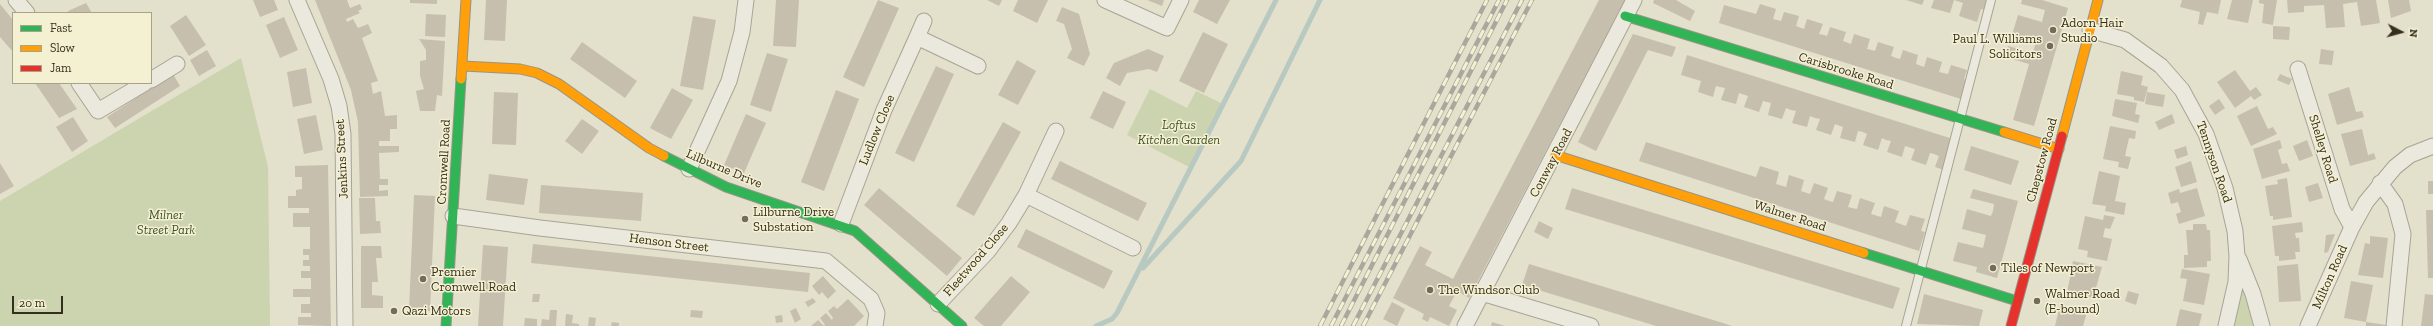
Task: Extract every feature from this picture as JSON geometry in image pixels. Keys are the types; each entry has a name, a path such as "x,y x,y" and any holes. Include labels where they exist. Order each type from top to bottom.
{"street":[{"path":"16,0 26,12"},
{"name":"Jenkins Street","path":"297,0 331,79 342,127 346,326"},
{"name":"Cromwell Road","path":"446,326 454,216 466,0"},
{"path":"689,169 729,81 742,32 746,0"},
{"path":"1105,0 1167,28 1181,0"},
{"name":"Conway Road","path":"1465,326 1556,155 1634,0"},
{"name":"Chepstow Road","path":"2011,326 2098,0"},
{"name":"Carisbrooke Road","path":"1626,16 1960,120 2059,149"},
{"name":"Ludlow Close","path":"840,224 884,110 924,21"},
{"name":"Tennyson Road","path":"2090,30 2116,36 2139,48 2173,79 2191,105 2206,134 2225,188 2235,231 2237,256 2236,282 2226,326"},
{"path":"917,37 978,66"},
{"path":"152,79 177,64"},
{"name":"Lilburne Drive","path":"463,66 520,69 537,72 550,78 626,132 689,169 733,189 840,224 861,235 962,326"},
{"name":"Shelley Road","path":"2298,69 2342,209 2352,227"},
{"path":"80,84 98,111 143,84"},
{"name":"Fleetwood Close","path":"938,304 995,242 1026,195 1056,131"},
{"name":"Milton Road","path":"2308,326 2352,227 2366,202 2380,183 2410,156 2433,146"},
{"name":"Walmer Road","path":"1556,155 2017,301"},
{"path":"2380,183 2395,204 2403,234 2394,326"},
{"path":"1026,195 1133,248"},
{"name":"Henson Street","path":"454,216 532,227 826,261 871,299 877,313 875,326"},
{"path":"2237,256 2253,294 2262,326"},
{"path":"1482,293 1591,326"}],"lane":[{"path":"1906,326 1991,0"}],"green space":[{"name":"Milner Street Park","path":"241,58 268,167 270,326 0,326 0,201"},
{"name":"Loftus Kitchen Garden","path":"1150,89 1187,108 1196,91 1223,104 1191,168 1127,135"},
{"path":"2237,256 2262,326 2226,326"}],"building":[{"path":"253,0 274,0 278,10 260,17"},
{"path":"315,0 347,0 350,8 360,4 362,9 358,11 360,13 346,19 347,22 353,19 358,28 368,24 372,33 362,38 378,81 371,83 373,94 381,91 385,116 397,115 397,129 390,129 390,141 379,141 379,146 399,146 399,152 379,153 380,179 388,179 388,185 379,185 379,191 388,190 388,196 360,197 358,122 351,90"},
{"path":"410,0 437,0 437,4 410,3"},
{"path":"486,0 507,0 505,41 484,40"},
{"path":"776,0 799,0 796,47 773,46"},
{"path":"878,0 899,8 864,87 843,77"},
{"path":"987,0 1002,0 999,6"},
{"path":"1018,0 1048,0 1037,23 1013,11"},
{"path":"1147,0 1164,0 1162,6"},
{"path":"1199,0 1230,0 1217,24 1193,12"},
{"path":"1599,0 1625,0 1469,298 1457,291 1449,306 1457,310 1449,326 1430,317 1428,322 1422,319 1424,314 1393,298 1420,246 1432,252 1425,265 1453,279"},
{"path":"1654,0 1676,0 1695,11 1690,21 1653,3"},
{"path":"1906,0 1924,0 1922,5"},
{"path":"1934,0 1954,0 1950,13 1931,8"},
{"path":"1954,0 1989,0 1986,10 1981,9 1977,22 1959,16 1963,3"},
{"path":"2022,0 2042,0 2068,8 2034,126 2013,120 2029,64 2005,57 2008,46 2033,53 2036,42 2012,35 2018,15 2042,22 2045,10 2021,4"},
{"path":"2182,0 2221,0 2218,14 2207,12 2203,25 2198,24 2200,12 2180,7"},
{"path":"2232,0 2253,0 2248,23 2227,19"},
{"path":"2259,0 2277,0 2273,25 2262,23 2264,4 2259,3"},
{"path":"2287,0 2376,0 2380,23 2361,26 2357,2 2343,4 2345,27 2326,28 2324,5 2304,6 2304,12 2288,13"},
{"path":"2388,0 2409,0 2411,11 2391,18"},
{"path":"86,3 91,12 68,12"},
{"path":"0,4 12,19 12,51 0,37"},
{"path":"1760,4 1776,9 1773,19 1781,21 1784,12 1799,16 1796,26 1804,29 1807,19 1823,24 1819,34 1827,36 1830,27 1846,32 1843,41 1851,44 1854,34 1870,39 1867,49 1875,51 1878,42 1894,47 1891,56 1896,58 1900,59 1903,50 1918,55 1916,64 1924,67 1927,57 1942,62 1939,72 1948,74 1951,65 1967,70 1964,79 1967,81 1961,99 1719,23 1724,5 1756,14"},
{"path":"1062,7 1079,14 1090,54 1084,66 1067,58 1072,49 1064,24 1056,21"},
{"path":"426,14 446,15 445,37 425,36"},
{"path":"186,15 206,45 189,56 170,26"},
{"path":"693,16 716,20 703,90 680,86"},
{"path":"284,17 298,50 280,58 266,25"},
{"path":"2273,26 2290,27 2289,40 2273,39"},
{"path":"1203,32 1228,44 1204,93 1179,81"},
{"path":"1633,34 1676,47 1672,57 1648,50 1596,151 1578,142"},
{"path":"419,39 445,41 442,96 437,95 435,111 420,111 416,91 424,89 420,76 420,61 426,60 426,50"},
{"path":"582,42 637,81 625,98 570,59"},
{"path":"1148,49 1164,56 1157,72 1149,69 1127,73 1120,86 1106,78 1114,63"},
{"path":"2321,49 2334,51 2332,65 2319,64"},
{"path":"207,50 216,66 199,76 190,60"},
{"path":"767,53 788,59 771,112 750,105"},
{"path":"1687,55 1953,139 1944,170 1935,167 1939,156 1934,154 1930,153 1926,165 1911,160 1915,149 1905,146 1902,157 1887,152 1891,141 1882,138 1878,150 1863,145 1867,134 1863,132 1858,131 1855,142 1840,138 1843,127 1835,124 1831,135 1816,130 1820,119 1810,116 1807,127 1792,123 1796,111 1786,108 1782,119 1768,115 1771,103 1763,101 1759,112 1744,107 1748,96 1739,93 1736,104 1721,100 1725,88 1716,86 1713,97 1698,92 1701,81 1681,75"},
{"path":"1017,60 1036,71 1018,105 998,95"},
{"path":"936,66 954,74 914,162 895,153"},
{"path":"306,68 312,103 293,107 287,72"},
{"path":"2235,70 2250,91 2256,87 2262,95 2254,100 2251,96 2235,108 2217,82"},
{"path":"2121,71 2143,76 2141,85 2148,87 2144,102 2134,100 2134,97 2117,94"},
{"path":"173,74 180,86 115,128 107,117"},
{"path":"2280,74 2292,79 2289,85 2277,80"},
{"path":"36,84 60,84 77,109 59,118"},
{"path":"2349,87 2356,112 2362,111 2364,117 2337,125 2328,94"},
{"path":"672,88 693,100 671,139 650,128"},
{"path":"836,90 859,99 824,191 801,182"},
{"path":"1103,91 1126,102 1113,129 1090,118"},
{"path":"494,92 518,93 516,145 492,144"},
{"path":"2147,92 2165,95 2163,107 2145,104"},
{"path":"2115,99 2137,103 2135,114 2140,115 2138,123 2112,116"},
{"path":"2219,99 2225,108 2215,115 2209,106"},
{"path":"2257,106 2268,129 2273,127 2277,134 2251,146 2237,116"},
{"path":"746,114 766,123 744,173 724,165"},
{"path":"2172,114 2175,123 2159,130 2155,122"},
{"path":"316,115 323,150 304,154 297,119"},
{"path":"73,117 88,141 72,152 56,127"},
{"path":"582,119 599,131 582,154 565,141"},
{"path":"1003,122 1021,132 974,216 956,206"},
{"path":"2110,126 2136,131 2135,139 2129,138 2125,156 2131,157 2128,169 2118,167 2119,162 2103,159"},
{"path":"2362,129 2368,155 2374,153 2376,159 2350,166 2341,134"},
{"path":"2280,140 2282,148 2278,150 2282,164 2287,163 2290,171 2262,179 2253,149"},
{"path":"2307,140 2313,156 2299,161 2293,146"},
{"path":"1646,142 1756,177 1760,166 1773,170 1779,172 1776,184 1786,187 1789,175 1804,180 1801,191 1810,194 1814,183 1828,188 1824,199 1829,201 1833,202 1837,191 1852,195 1848,207 1857,209 1860,198 1875,203 1871,214 1881,217 1884,206 1899,211 1895,222 1906,226 1910,215 1925,219 1921,231 1925,232 1919,251 1639,161"},
{"path":"1971,146 2019,161 2011,185 1964,170"},
{"path":"2186,146 2188,155 2177,159 2174,150"},
{"path":"1060,161 1147,203 1138,221 1051,179"},
{"path":"2191,161 2197,182 2181,187 2175,167"},
{"path":"0,163 14,186 0,194"},
{"path":"328,165 331,326 298,325 298,317 311,317 311,313 301,313 301,304 310,304 310,297 293,297 293,289 311,289 311,278 301,278 301,271 310,271 310,266 303,266 303,260 309,260 309,255 303,255 303,249 310,249 310,227 293,227 293,213 309,213 309,208 288,208 288,196 296,196 296,190 302,189 302,177 295,177 295,166"},
{"path":"2099,171 2120,176 2115,201 2126,203 2124,215 2105,211 2106,206 2092,204"},
{"path":"489,174 528,179 524,205 486,200"},
{"path":"2287,178 2292,217 2273,220 2273,216 2270,216 2265,186 2278,184 2277,180"},
{"path":"2428,181 2433,181 2433,194 2428,194"},
{"path":"2318,183 2323,198 2309,202 2305,187"},
{"path":"541,185 643,193 641,221 539,213"},
{"path":"879,188 962,258 947,276 864,205"},
{"path":"1572,188 1900,288 1893,309 1565,209"},
{"path":"2197,188 2205,216 2179,224 2176,214 2181,212 2178,202 2171,204 2168,193 2179,189 2180,193"},
{"path":"1973,189 2018,201 1997,278 1976,272 1977,267 1953,261 1958,242 1983,248 1986,235 1962,229 1967,209 1991,216 1994,204 1970,198"},
{"path":"414,195 435,196 430,311 409,310"},
{"path":"359,198 375,198 376,221 380,221 381,233 360,234"},
{"path":"2426,210 2433,210 2433,278 2428,278"},
{"name":"Lilburne Drive Substation","path":"741,215 749,216 748,223 740,221"},
{"path":"2104,215 2115,217 2110,229 2105,228 2103,237 2112,239 2107,261 2087,257 2088,251 2078,249 2085,216 2103,220"},
{"path":"1539,221 1553,228 1548,239 1534,232"},
{"path":"2302,222 2303,232 2295,233 2296,238 2299,238 2300,252 2295,252 2296,259 2279,261 2279,256 2275,256 2272,226"},
{"path":"2193,224 2206,224 2207,230 2210,230 2211,261 2207,261 2207,267 2184,268 2184,255 2188,255 2186,230 2193,230"},
{"path":"1026,229 1113,271 1104,289 1017,247"},
{"path":"2335,234 2328,252 2324,253 2326,235"},
{"path":"2370,236 2388,238 2383,278 2358,275 2365,243 2370,244"},
{"path":"533,244 810,273 808,292 531,263"},
{"path":"483,245 508,247 503,326 478,326"},
{"path":"361,246 381,246 382,258 376,258 378,282 372,282 372,295 383,296 383,308 361,308"},
{"path":"2073,261 2102,267 2093,298 2067,293"},
{"path":"1529,264 1732,326 1656,326 1522,285"},
{"path":"2298,264 2301,301 2279,302 2277,266"},
{"path":"2182,269 2210,274 2204,305 2183,301 2187,279 2180,278"},
{"path":"823,276 836,291 828,299 822,292 819,295 812,286"},
{"path":"1011,276 1030,292 1001,326 984,326 974,318"},
{"path":"2351,281 2373,285 2366,322 2344,318"},
{"path":"2128,291 2139,294 2136,305 2125,301"},
{"path":"533,294 540,294 539,302 532,302"},
{"path":"1924,294 1983,310 1979,326 1917,324"},
{"path":"2425,294 2433,295 2433,326 2421,326"},
{"path":"813,298 816,302 808,307 805,302"},
{"path":"848,299 864,316 854,326 824,326 825,325 820,318 826,313 832,320 833,318 828,311 834,306 837,309"},
{"path":"1392,302 1405,309 1397,326 1383,319"},
{"path":"2060,305 2087,312 2083,326 2055,326"},
{"path":"796,308 801,319 795,323 790,311"},
{"path":"2180,309 2202,314 2199,326 2176,326"},
{"path":"550,310 557,310 556,326 541,326 542,319 549,320"},
{"path":"691,310 703,311 702,318 690,317"},
{"path":"566,314 573,315 572,323 579,324 579,326 565,326"},
{"path":"782,315 783,322 776,323 775,316"},
{"path":"589,317 596,318 595,326 588,326"},
{"path":"525,318 537,319 537,326 524,326"},
{"path":"818,320 824,326 811,326"},
{"path":"612,322 619,323 619,326 611,326"},
{"path":"1492,322 1505,326 1491,326"},
{"path":"2366,322 2386,325 2386,326 2366,326"}],"waterway":[{"path":"1096,326 1112,319 1117,313 1276,0"},
{"path":"1143,268 1241,161 1320,0"}],"railway":[{"path":"1320,326 1487,0"},
{"path":"1331,326 1499,0"},
{"path":"1341,326 1507,0"},
{"path":"1353,326 1522,0"},
{"path":"1363,326 1532,0"}],"traffic: fast":[{"path":"1625,16 2004,132"},
{"path":"446,326 461,79"},
{"path":"664,156 726,187 855,231 962,326"},
{"path":"1864,253 2017,301"}],"traffic: slow":[{"path":"461,79 466,0"},
{"path":"2062,136 2098,0"},
{"path":"463,66 520,69 537,73 559,84 649,148 664,156"},
{"path":"2004,132 2059,149"},
{"path":"1555,155 1864,253"}],"traffic: jam":[{"path":"2011,326 2062,136"}],"place":[{"name":"Adorn Hair Studio","path":"2053,30"},
{"name":"Paul L. Williams Solicitors","path":"2050,46"},
{"name":"Lilburne Drive Substation","path":"745,219"},
{"name":"Tiles of Newport","path":"1993,268"},
{"name":"Premier Cromwell Road","path":"423,279"},
{"name":"The Windsor Club","path":"1430,290"},
{"name":"Walmer Road (E-bound)","path":"2037,301"},
{"name":"Qazi Motors","path":"394,311"}]}
